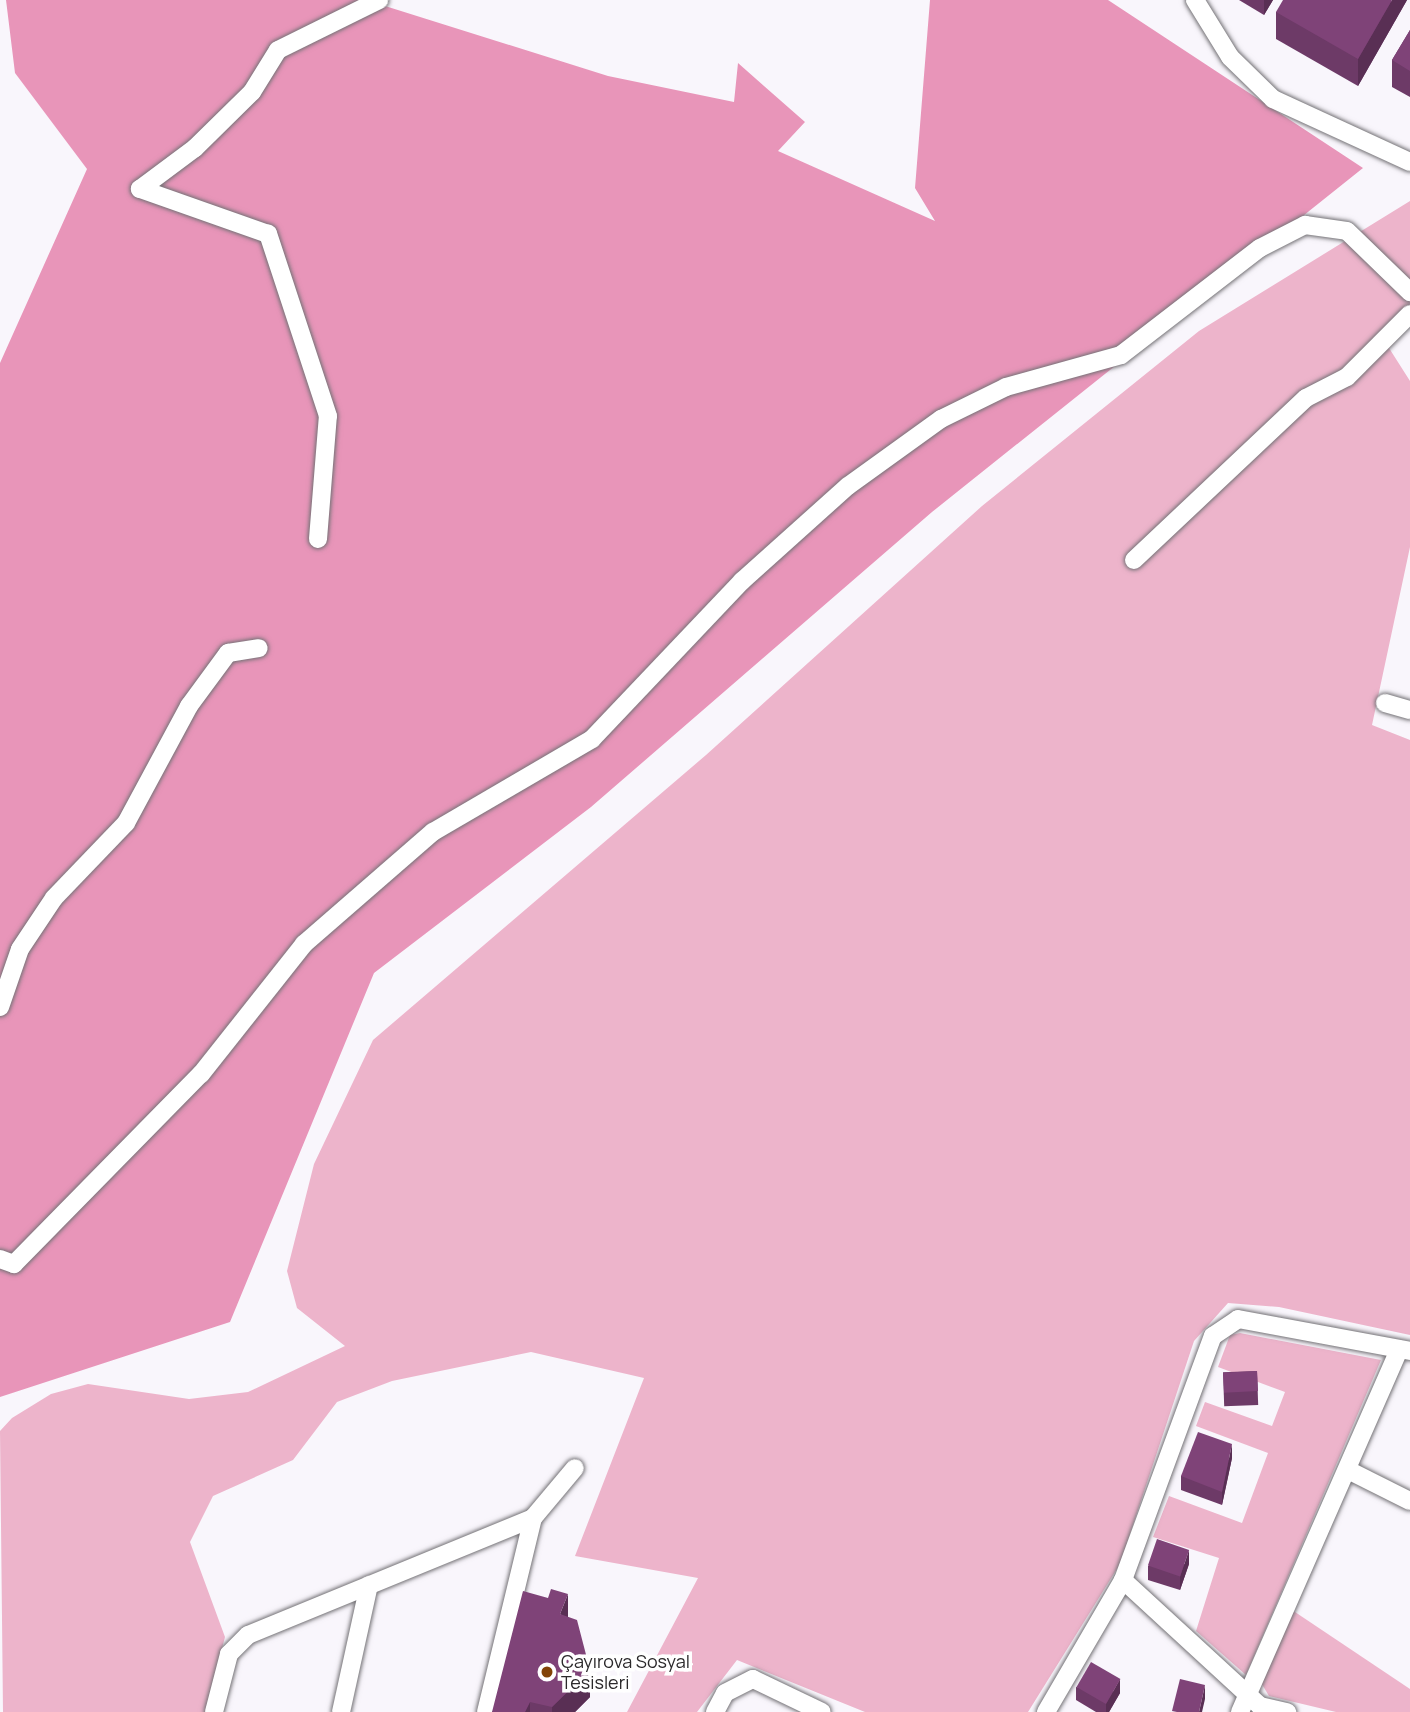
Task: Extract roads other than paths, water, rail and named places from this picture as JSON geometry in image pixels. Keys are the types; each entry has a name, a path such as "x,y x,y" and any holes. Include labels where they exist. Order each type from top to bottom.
{"street":[{"path":"318,539 328,416 268,234 140,189 195,148 252,92 278,50 379,0"},
{"path":"1195,0 1230,57 1273,99 1410,162"},
{"path":"0,1259 13,1264 201,1074 304,944 433,832 592,739 743,581 848,486 941,419 1006,387 1121,355 1260,248 1305,225 1347,231 1410,292"},
{"path":"1134,560 1306,398 1347,377 1410,314"},
{"path":"0,1007 20,949 54,898 127,822 189,706 228,653 259,648"},
{"path":"1385,703 1410,710"},
{"path":"1046,1712 1123,1580 1213,1336 1238,1319 1404,1350 1248,1688 1240,1712"},
{"path":"486,1712 533,1518 575,1468"},
{"path":"1348,1470 1410,1501"},
{"path":"214,1712 229,1654 248,1635 533,1518"},
{"path":"1123,1580 1248,1688 1260,1706 1287,1712"},
{"path":"341,1712 369,1585"},
{"path":"715,1712 725,1693 753,1679 822,1712"}],"place":[{"name":"Çayırova Sosyal Tesisleri","path":"547,1672"}]}
